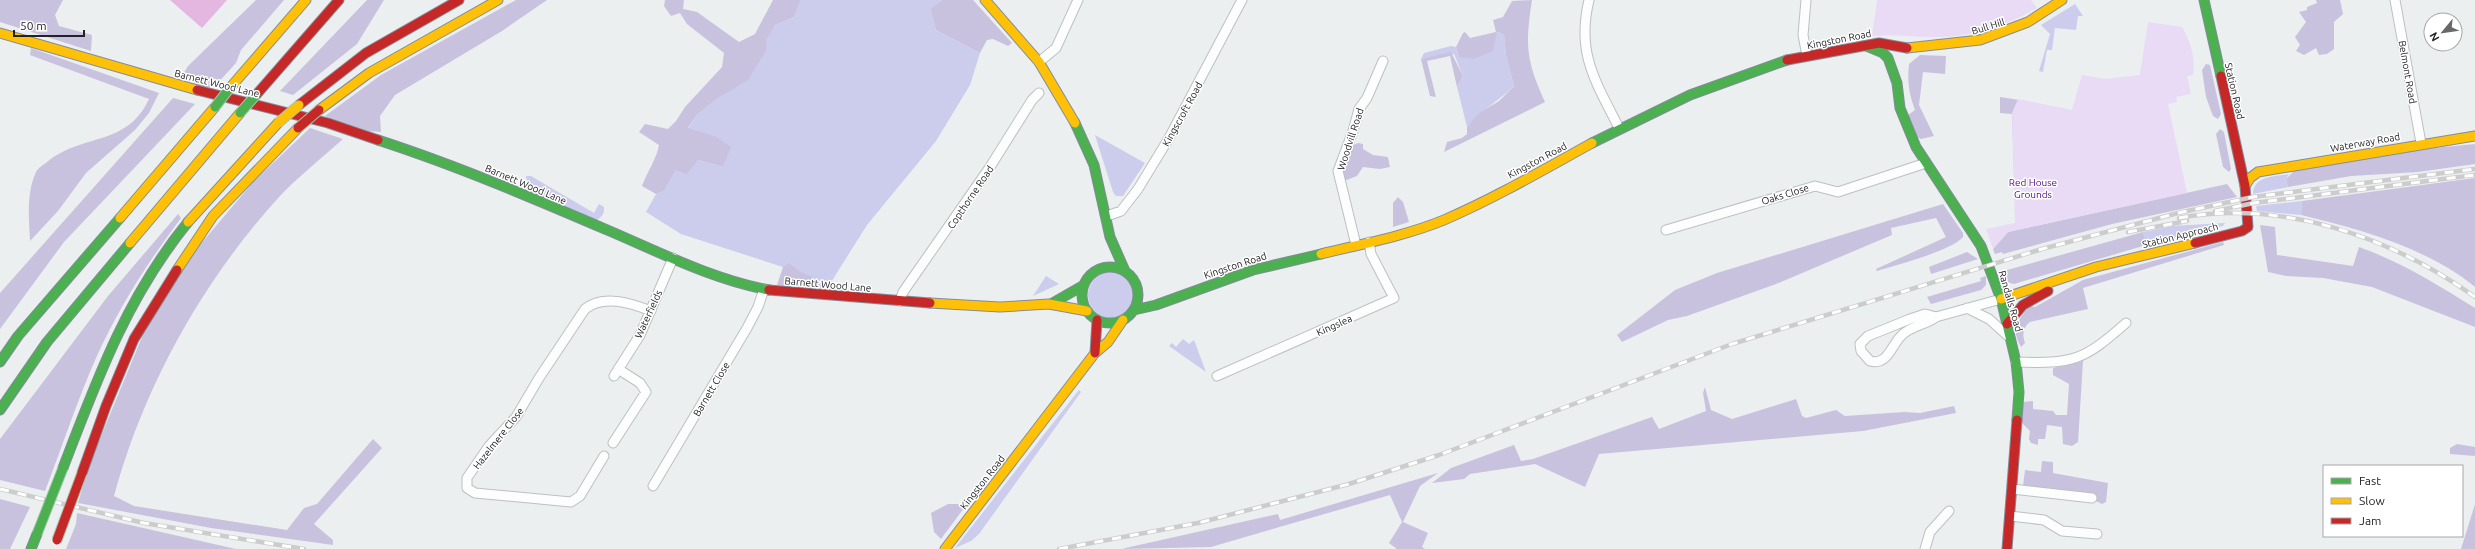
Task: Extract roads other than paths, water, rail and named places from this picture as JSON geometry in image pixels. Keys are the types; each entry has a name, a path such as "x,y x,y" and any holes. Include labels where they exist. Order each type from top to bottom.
{"main road":[{"path":"0,362 18,336 306,0"},
{"path":"0,410 47,342 240,113 339,0"},
{"path":"31,549 98,376 128,312 164,255 207,197 278,123 299,105 366,53 459,0"},
{"path":"53,549 106,406 134,339 168,281 213,216 298,128 319,110 369,73 498,0"},
{"path":"985,0 1039,62 1062,98 1080,132 1094,165 1107,216 1110,237 1125,271 1136,284 1151,294 1169,299"},
{"name":"Bull Hill","path":"1913,48 1966,43 1998,36 2028,22 2062,0"},
{"name":"Station Road","path":"2204,0 2245,186"},
{"name":"Barnett Wood Lane","path":"0,33 174,84 368,136 477,176 673,258 734,281 764,289 900,301 1000,307 1049,304 1068,306 1087,311"},
{"name":"Kingston Road","path":"1134,310 1156,305 1169,299 1253,270 1402,234 1443,220 1506,190 1619,128 1721,83 1807,56 1878,43 1903,48 1913,48"},
{"name":"Randalls Road","path":"1866,46 1883,53 1888,58 1897,83 1904,120 1926,163 1980,246 2001,300 2016,362 2019,392 2007,549"},
{"name":"Randalls Road","path":"1897,83 1901,60 1913,48"},
{"name":"Waterway Road","path":"2258,172 2421,143 2475,136"},
{"path":"2239,159 2244,165 2258,172 2250,178 2245,186"},
{"name":"Station Approach","path":"2001,300 2076,274 2244,230 2249,224 2245,186"},
{"path":"1110,237 1104,256 1096,270 1084,285 1082,299 1087,311 1097,320 1110,323 1123,320 1134,310 1139,293 1136,284"},
{"path":"1096,270 1110,267 1125,271"},
{"name":"Station Approach","path":"2007,324 2023,305 2062,284 2076,274"},
{"name":"Barnett Wood Lane","path":"1049,304 1084,285"},
{"path":"1095,353 1097,320"},
{"name":"Kingston Road","path":"945,549 1095,353 1108,342 1123,320"}],"street":[{"path":"1039,62 1056,48 1078,0"},
{"name":"Kingscroft Road","path":"1107,216 1121,211 1138,190 1195,92 1242,0"},
{"path":"1590,0 1584,28 1587,58 1619,128"},
{"path":"1802,0 1806,0 1803,35 1807,56"},
{"name":"Belmont Road","path":"2395,0 2421,143"},
{"name":"Woodvill Road","path":"1356,244 1338,171 1353,131 1359,109 1383,61"},
{"name":"Copthorne Road","path":"900,301 902,292 986,174 1032,100 1039,93"},
{"name":"Oaks Close","path":"1666,230 1815,186 1838,192 1912,170 1926,163"},
{"name":"Kingslea","path":"1217,376 1394,298 1371,254 1368,242"},
{"name":"Waterfields","path":"614,443 646,392 640,383 616,373 640,335 673,258"},
{"name":"Barnett Close","path":"653,486 747,328 758,307 764,289"},
{"path":"1936,317 1925,314 1868,336 1860,344 1861,351 1870,361 1882,361 1887,357 1902,334 1936,317 2001,300"},
{"name":"Hazelmere Close","path":"604,456 580,496 571,502 475,494 469,491 466,485 467,478 489,446 516,417 539,378 585,309 596,302 608,301 650,311"},
{"path":"1967,308 1993,321 2011,339"},
{"path":"2016,362 2055,364 2073,360 2102,344 2126,322"},
{"path":"2012,489 2092,498"},
{"path":"1925,549 1930,532 1949,511"},
{"path":"2010,516 2044,520 2062,531 2097,534"}],"railway":[{"path":"1059,549 1198,523 1349,484 1439,455 1732,344 2042,249 2178,213 2253,197 2475,169"},
{"path":"2215,211 2254,203 2475,175"},
{"path":"2179,218 2218,213 2257,214 2296,219 2334,228 2372,241 2408,257 2475,297"},
{"path":"2128,232 2187,221"},
{"path":"0,489 144,523 304,549"}],"park label":[{"name":"Red House Grounds","path":"2033,188"}]}
